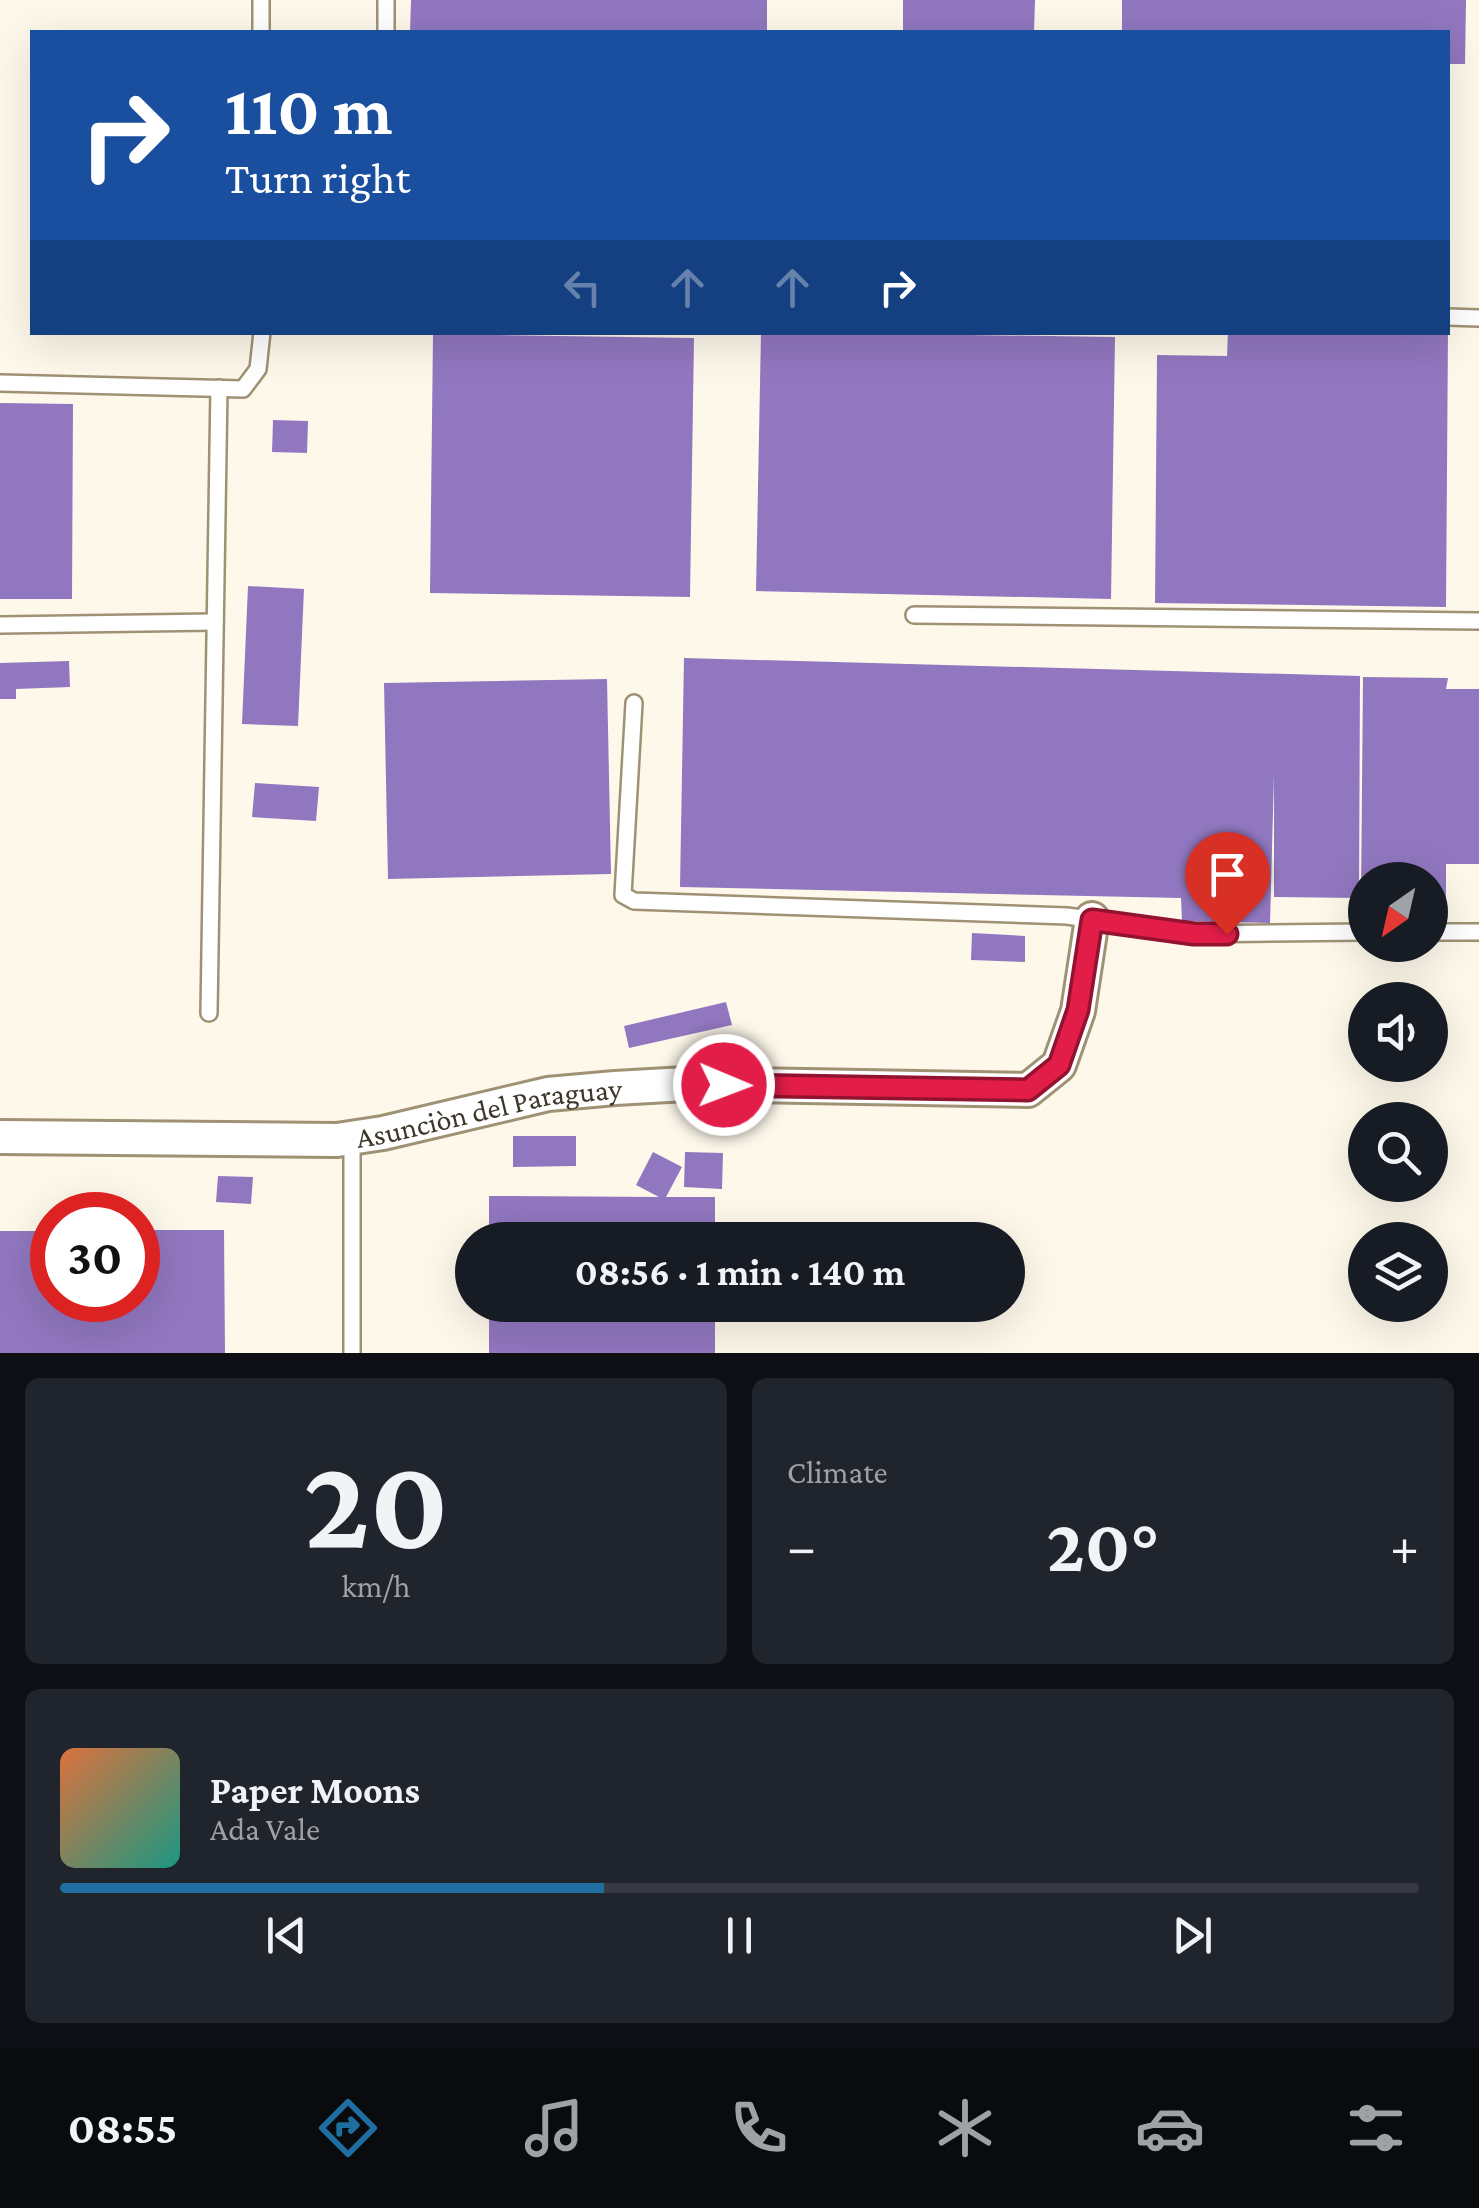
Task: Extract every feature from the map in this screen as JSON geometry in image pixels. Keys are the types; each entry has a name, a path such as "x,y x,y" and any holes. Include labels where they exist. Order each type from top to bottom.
{"street":[{"name":"Asunciòn del Paraguay","path":"0,1137 300,1141 352,1137 548,1094 686,1084 1028,1090 1059,1065 1078,1010 1092,920"}],"lane":[{"path":"261,0 261,30"},
{"path":"386,0 386,30"},
{"path":"1450,317 1479,318"},
{"path":"0,382 243,388 258,369 262,335"},
{"path":"209,1013 219,388"},
{"path":"914,615 1479,621"},
{"path":"0,625 214,622"},
{"path":"634,703 623,895 634,901 1067,916 1194,934 1348,932"},
{"path":"1448,932 1479,932"},
{"path":"352,1137 352,1353"}],"building":[{"path":"411,0 767,0 767,30 410,30"},
{"path":"903,0 1035,0 1034,30 903,30"},
{"path":"1122,0 1466,0 1465,64 1450,64 1450,30 1122,30"},
{"path":"433,335 694,338 690,597 430,593"},
{"path":"761,335 1115,337 1111,599 756,591"},
{"path":"1228,335 1448,335 1446,607 1155,603 1157,355 1227,356"},
{"path":"0,403 73,404 72,599 0,599"},
{"path":"273,420 308,421 307,453 272,452"},
{"path":"248,586 304,589 298,726 242,724"},
{"path":"684,658 1360,676 1359,862 1348,862 1348,898 1274,897 1274,775 1270,923 1182,921 1181,898 680,887"},
{"path":"69,661 70,687 16,689 16,699 0,699 0,663"},
{"path":"1363,677 1448,678 1446,689 1479,689 1479,864 1361,862"},
{"path":"607,679 611,874 388,879 384,683"},
{"path":"255,783 319,787 316,821 252,817"},
{"path":"972,933 1025,936 1025,962 971,960"},
{"path":"726,1002 732,1025 629,1048 624,1026"},
{"path":"513,1136 576,1136 576,1166 513,1167"},
{"path":"653,1152 682,1167 666,1197 715,1197 715,1222 489,1222 489,1196 659,1197 636,1185"},
{"path":"685,1152 723,1153 722,1189 684,1187"},
{"path":"218,1176 253,1177 251,1204 216,1202"},
{"path":"160,1230 224,1230 225,1353 0,1353 0,1231 30,1231 30,1322 160,1322"},
{"path":"489,1322 715,1322 715,1353 489,1353"}],"route":[{"path":"724,1085 1028,1090 1059,1065 1078,1010 1092,920 1194,934 1227,934"}]}
